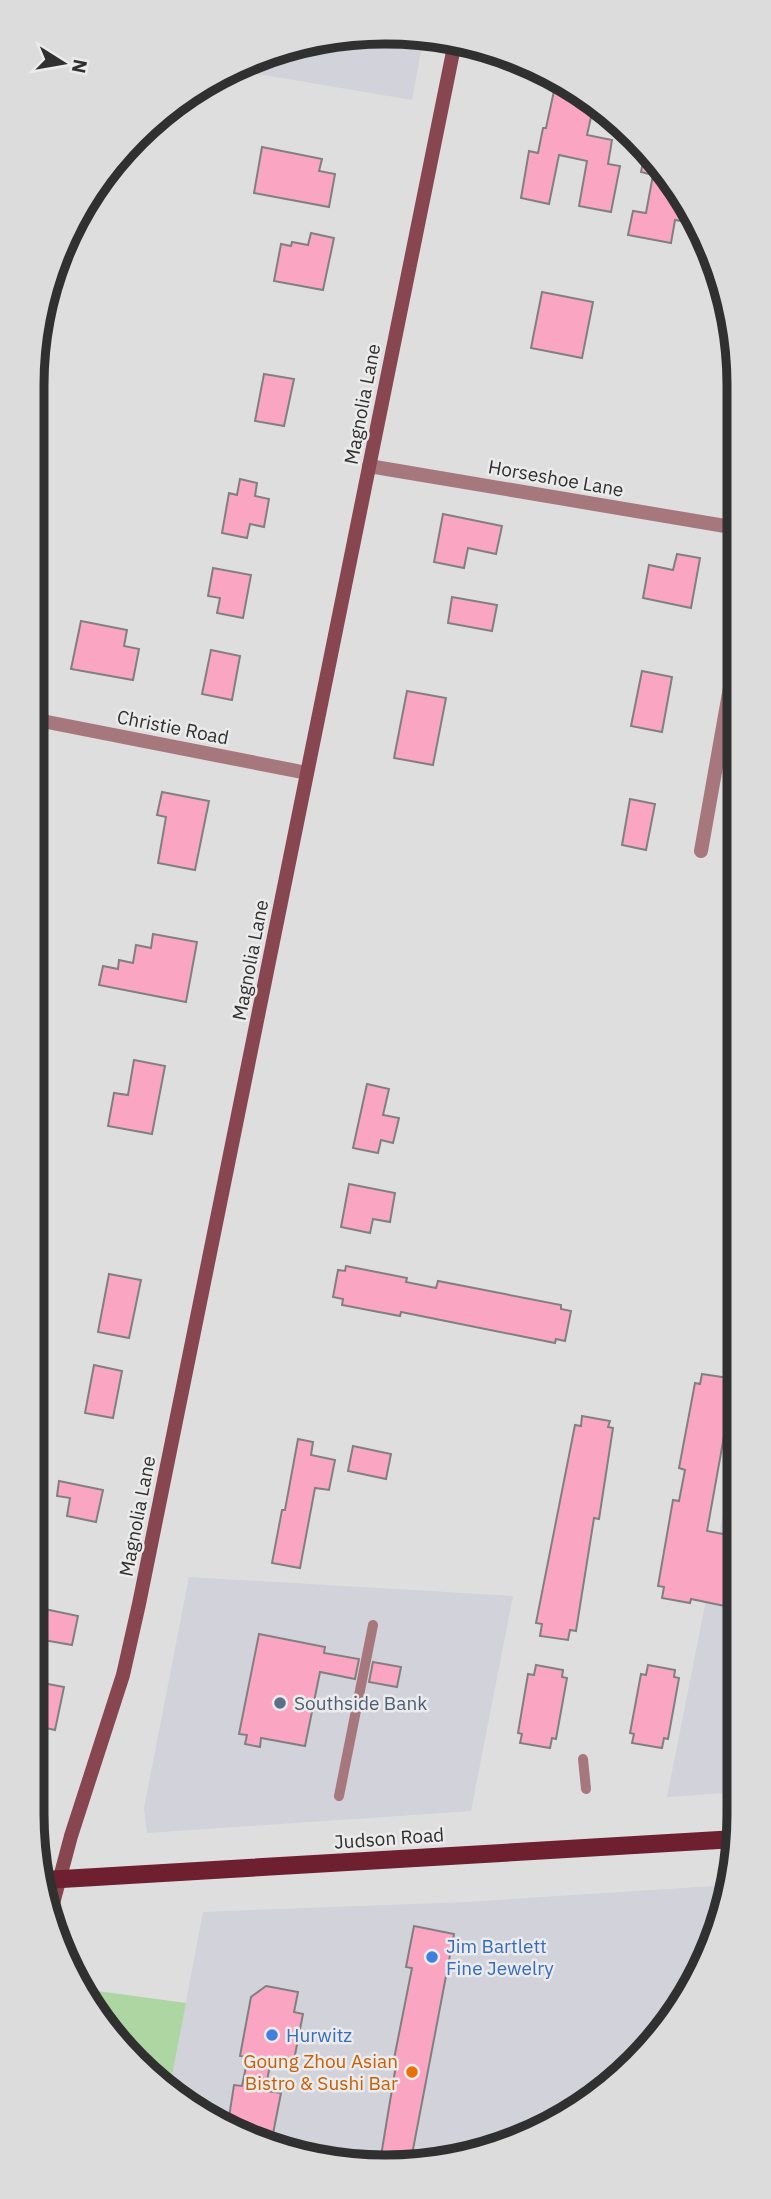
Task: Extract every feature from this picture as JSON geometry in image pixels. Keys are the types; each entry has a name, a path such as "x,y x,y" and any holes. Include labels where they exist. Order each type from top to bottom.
{"main road":[{"name":"Magnolia Lane","path":"52,1880 71,1836 119,1688 139,1604 452,50"},
{"name":"Judson Road","path":"52,1880 727,1840"}],"street":[{"name":"Horseshoe Lane","path":"369,466 727,526"},
{"path":"701,851 727,704"},
{"name":"Christie Road","path":"44,721 307,773"}],"lane":[{"path":"339,1796 373,1625"},
{"path":"583,1759 586,1790"}],"shaded area":[{"path":"363,44 422,46 412,100 249,72 319,50"},
{"path":"727,1494 727,1793 667,1797"},
{"path":"189,1577 513,1596 471,1811 147,1833 144,1808"},
{"path":"720,1886 709,1923 692,1965 670,2003 642,2039 594,2085 575,2098 537,2120 495,2137 452,2149 408,2155 363,2155 319,2149 276,2137 234,2120 171,2080 203,1912 467,1902"}],"green space":[{"path":"94,1990 186,2003 171,2080 114,2022"}],"building":[{"path":"554,89 592,113 587,135 612,140 608,164 620,166 611,212 579,206 587,161 559,155 549,204 521,198 529,151 538,153 543,128 546,128"},
{"path":"262,147 322,159 319,171 335,174 329,207 254,193"},
{"path":"643,161 657,177 685,222 675,220 671,243 628,235 633,211 646,213 653,175 641,172"},
{"path":"311,233 334,238 323,290 274,281 281,244 291,246 292,242 308,245"},
{"path":"542,292 593,302 582,358 531,348"},
{"path":"264,374 294,379 284,426 255,421"},
{"path":"240,479 257,483 255,496 269,499 264,527 250,524 247,538 222,533 229,493 237,495"},
{"path":"443,514 502,526 496,554 468,548 464,568 434,562"},
{"path":"677,554 700,558 691,608 643,598 649,565 673,570"},
{"path":"213,568 251,575 243,618 217,613 220,598 208,596"},
{"path":"452,597 497,605 492,631 448,623"},
{"path":"81,621 127,630 124,646 139,649 133,680 71,669"},
{"path":"211,650 240,656 232,700 202,694"},
{"path":"642,671 672,677 662,732 631,726"},
{"path":"407,691 446,698 433,765 394,758"},
{"path":"162,792 209,801 195,870 158,863 166,817 157,815"},
{"path":"630,799 655,804 646,850 622,845"},
{"path":"153,934 197,942 186,1002 99,985 103,966 118,969 119,960 133,963 136,945 151,948"},
{"path":"134,1060 165,1066 152,1134 108,1126 114,1093 128,1095"},
{"path":"367,1084 389,1089 383,1115 399,1118 393,1143 381,1140 378,1153 353,1148"},
{"path":"349,1184 395,1193 390,1222 373,1219 370,1233 341,1227"},
{"path":"346,1266 407,1278 406,1282 436,1288 438,1281 561,1305 561,1309 571,1311 565,1341 556,1339 555,1343 401,1312 400,1316 342,1305 343,1299 333,1297 338,1270 345,1271"},
{"path":"109,1274 141,1280 129,1338 98,1332"},
{"path":"94,1365 122,1371 113,1418 85,1413"},
{"path":"702,1374 727,1378 727,1419 707,1531 727,1535 727,1606 691,1599 690,1603 662,1598 664,1587 658,1586 673,1500 679,1501 685,1470 679,1468 695,1383 700,1384"},
{"path":"582,1416 610,1421 608,1427 613,1428 599,1519 594,1518 576,1631 570,1630 568,1640 540,1636 542,1624 536,1623 575,1425 581,1426"},
{"path":"298,1439 313,1442 311,1455 335,1460 329,1490 315,1488 300,1568 272,1563"},
{"path":"353,1446 391,1454 386,1479 348,1471"},
{"path":"59,1481 103,1490 96,1522 67,1516 70,1498 57,1496"},
{"path":"44,1609 78,1616 72,1645 44,1640"},
{"name":"Southside Bank","path":"259,1634 325,1647 324,1653 359,1659 355,1679 320,1672 305,1746 261,1738 260,1747 245,1744 247,1735 239,1734"},
{"path":"373,1662 401,1667 397,1687 369,1682"},
{"path":"536,1665 563,1670 562,1677 567,1678 556,1739 552,1738 550,1748 520,1743 522,1734 518,1733 528,1674 534,1675"},
{"path":"648,1665 675,1670 674,1677 679,1678 668,1739 664,1738 662,1748 632,1743 634,1734 630,1733 641,1674 646,1675"},
{"path":"44,1683 64,1687 55,1730 44,1728"},
{"path":"414,1926 454,1934 412,2154 381,2155 397,2059 394,2059 412,1968 406,1967"},
{"name":"Hurwitz","path":"266,1986 298,1992 294,2012 303,2014 293,2065 271,2060 265,2091 281,2093 273,2136 229,2117 234,2085 242,2086 248,2057 240,2056 251,1997"}],"place":[{"name":"Southside Bank","path":"280,1703"},
{"name":"Jim Bartlett Fine Jewelry","path":"432,1957"},
{"name":"Hurwitz","path":"272,2035"},
{"name":"Goung Zhou Asian Bistro & Sushi Bar","path":"412,2072"}]}
